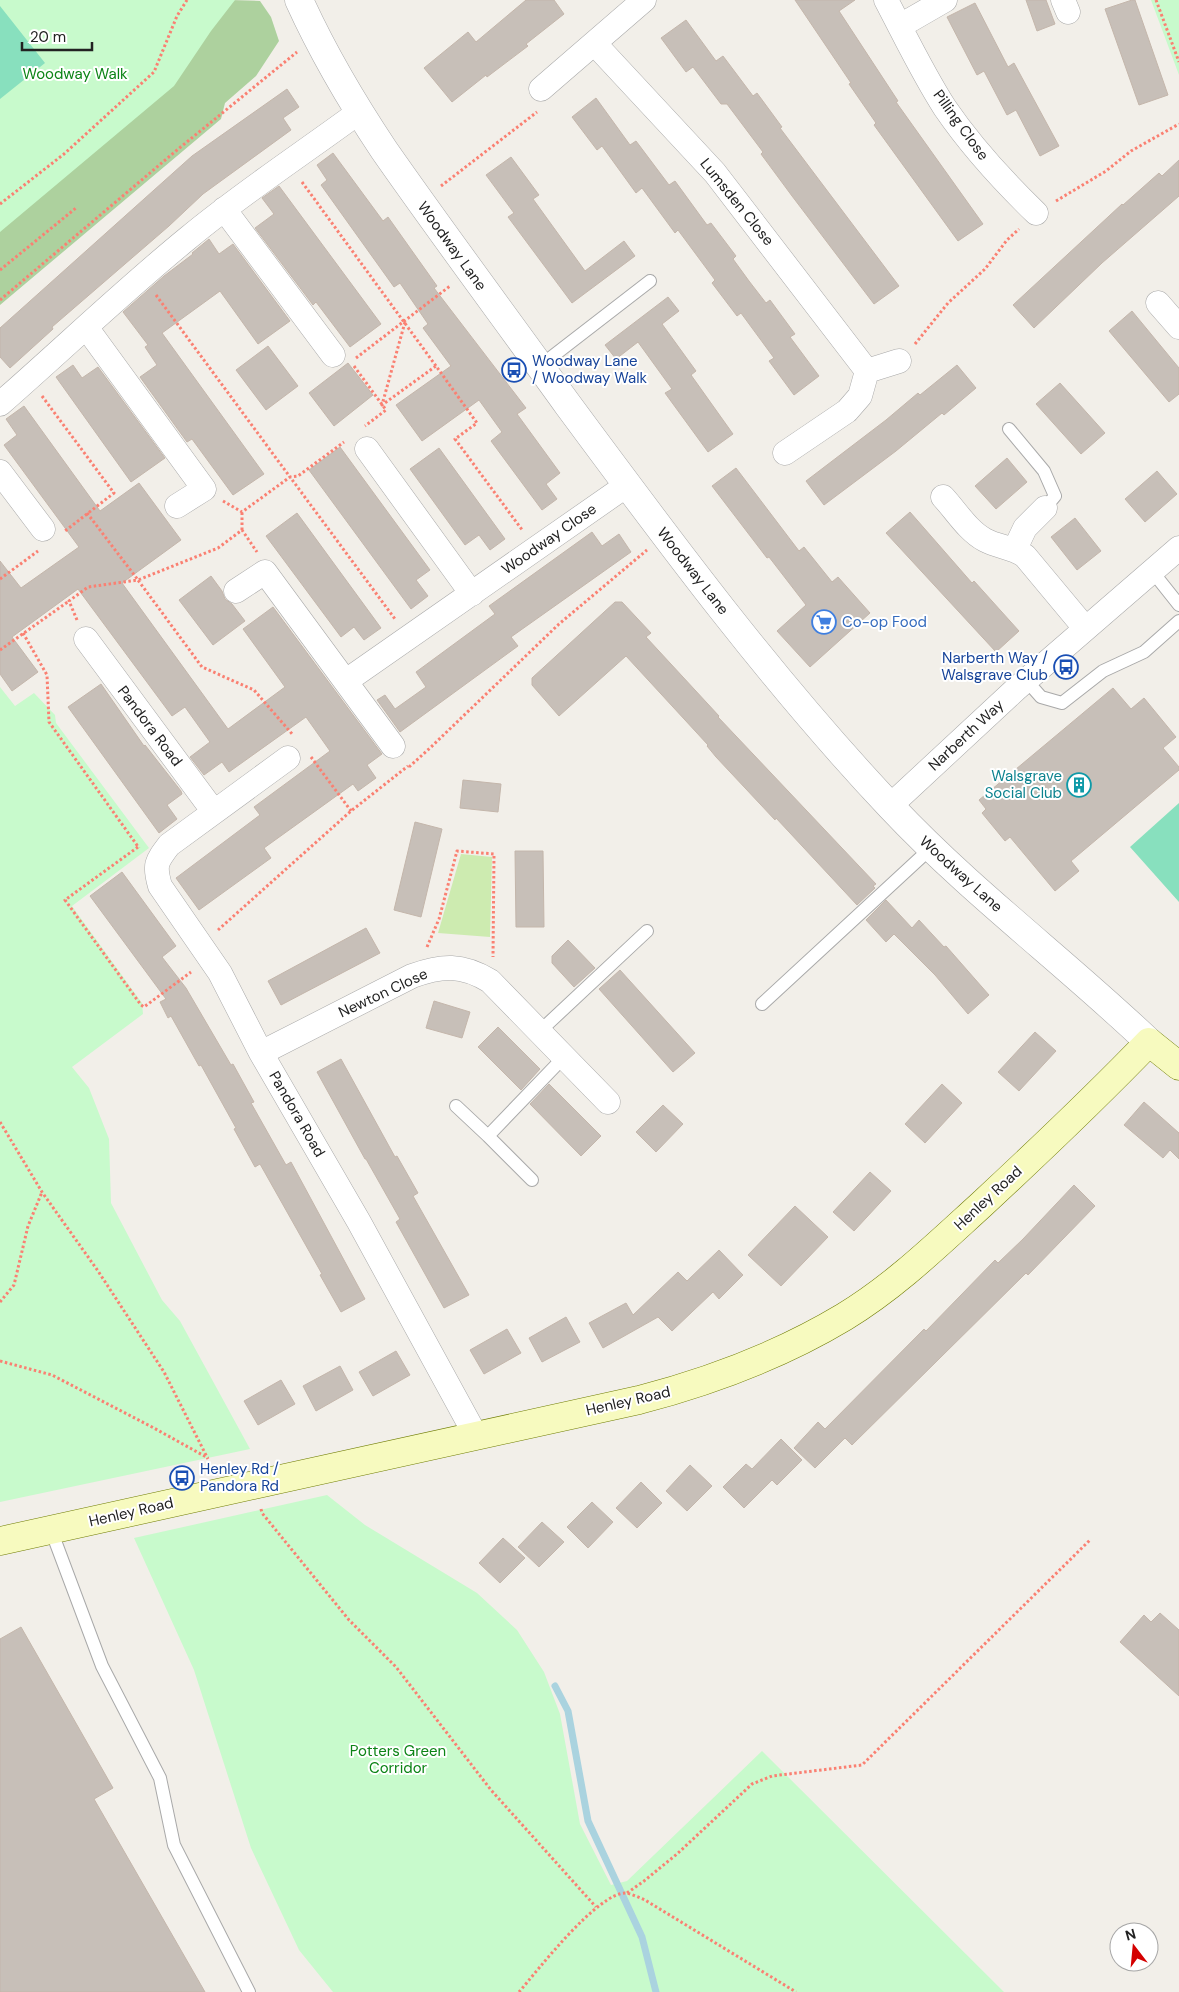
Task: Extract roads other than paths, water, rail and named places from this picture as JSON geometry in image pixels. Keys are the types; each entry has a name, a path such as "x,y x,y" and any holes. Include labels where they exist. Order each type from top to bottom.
{"main road":[{"name":"Woodway Lane","path":"1149,1042 1179,1066"},
{"name":"Henley Road","path":"0,1541 690,1387 765,1358 845,1316 887,1288 925,1256 1077,1116 1149,1042"}],"street":[{"name":"Woodway Lane","path":"299,0 317,40 359,112 421,202 627,485 761,658 828,737 931,848 1100,995 1149,1042"},
{"path":"540,89 595,44 644,0"},
{"name":"Pilling Close","path":"886,0 945,108 971,143 1012,190 1036,213"},
{"path":"900,26 945,0"},
{"name":"Lumsden Close","path":"595,44 715,172 867,371"},
{"path":"0,404 142,276 224,209 359,112"},
{"path":"224,209 333,355"},
{"path":"1158,303 1179,327"},
{"path":"86,327 204,489 177,506"},
{"path":"785,453 847,411 860,396 867,371 899,361"},
{"path":"359,438 472,594"},
{"path":"0,472 47,535"},
{"name":"Woodway Close","path":"346,682 627,485"},
{"path":"944,497 976,535 987,541 1015,549 1025,556 1085,628"},
{"path":"1015,549 1025,528 1045,508"},
{"name":"Narberth Way","path":"890,806 1026,680 1179,548"},
{"path":"236,591 265,572 393,746"},
{"name":"Pandora Road","path":"86,639 214,812 169,846 157,861 157,875 160,886 220,973 261,1053 359,1222 476,1436"},
{"path":"214,812 298,751"},
{"name":"Newton Close","path":"261,1053 412,976 428,970 461,968 475,972 490,981 608,1102"}],"lane":[{"path":"540,366 650,282"},
{"path":"1009,429 1044,471 1056,496 1045,508"},
{"path":"1152,572 1179,605"},
{"path":"1026,680 1041,697 1062,703 1103,671 1144,652 1179,621"},
{"path":"762,1004 931,848"},
{"path":"539,1032 648,931"},
{"path":"488,1136 564,1057"},
{"path":"456,1106 532,1180"},
{"path":"51,1530 102,1666 160,1778 174,1845 249,1992"}],"waterway":[{"path":"555,1686 568,1711 588,1821 642,1937 656,1992"}],"place":[{"name":"Woodway Lane / Woodway Walk","path":"514,370"},
{"name":"Co-op Food","path":"824,622"},
{"name":"Narberth Way / Walsgrave Club","path":"1066,667"},
{"name":"Walsgrave Social Club","path":"1079,785"},
{"name":"Henley Rd / Pandora Rd","path":"182,1478"}],"park label":[{"name":"Woodway Walk","path":"75,74"},
{"name":"Potters Green Corridor","path":"398,1760"}]}
